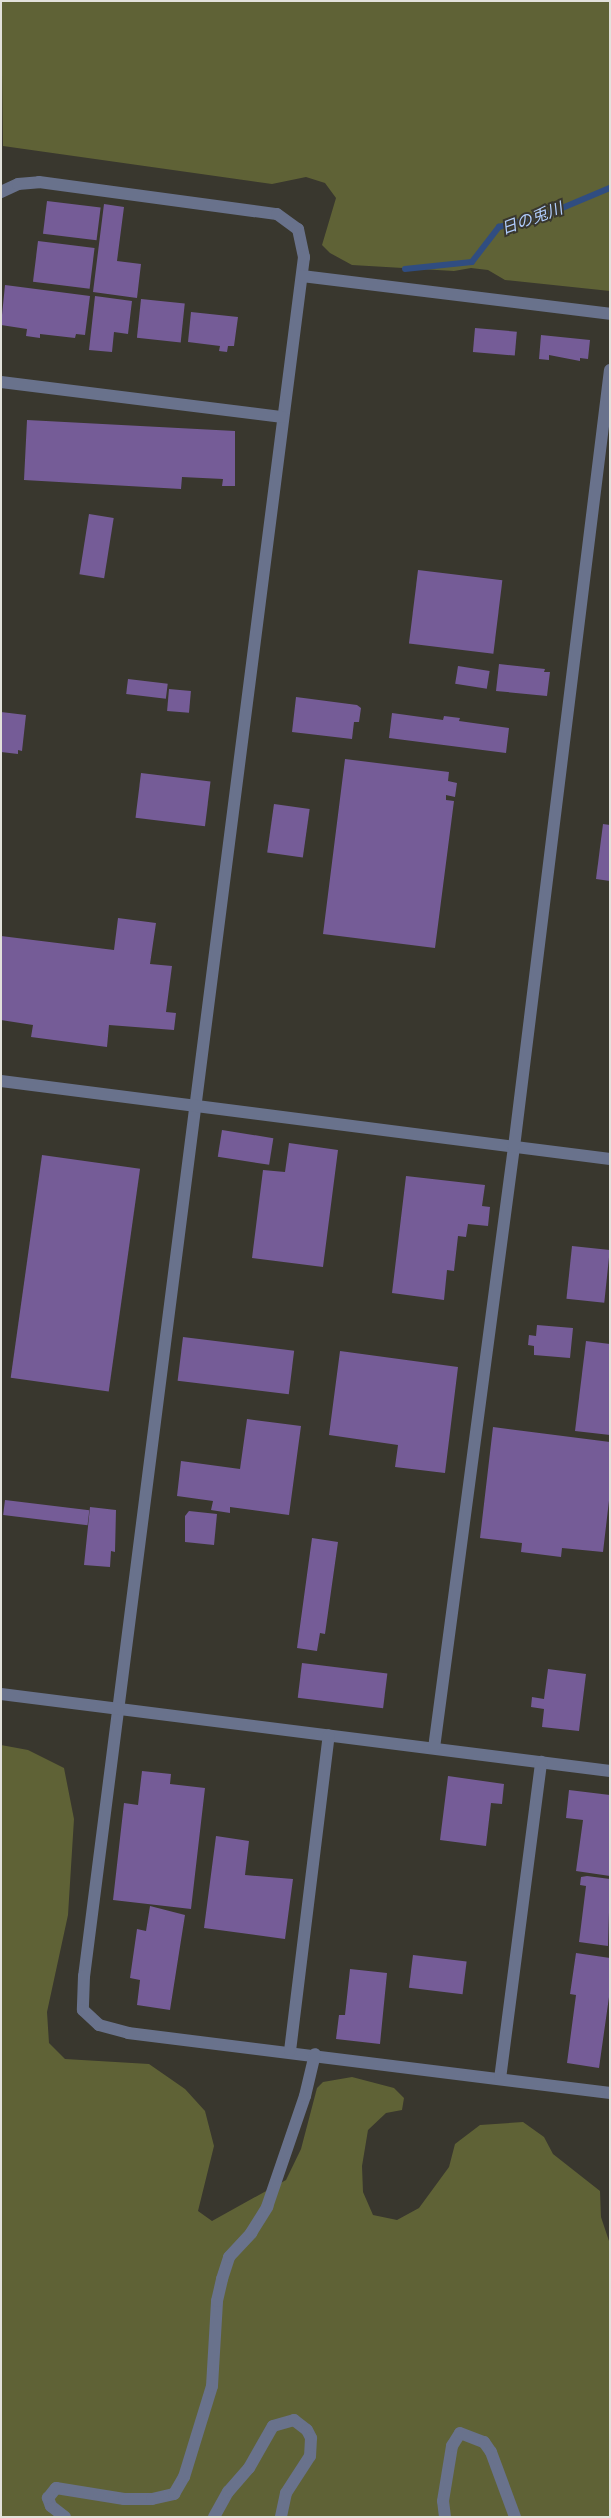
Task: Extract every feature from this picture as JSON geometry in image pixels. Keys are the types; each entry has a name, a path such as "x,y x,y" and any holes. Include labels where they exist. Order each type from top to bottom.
{"street":[{"path":"3,188 40,182 278,214 298,228 304,257 197,1105 84,1976 83,2010 89,2019 112,2030 290,2050 610,2093"},
{"path":"302,276 610,314"},
{"path":"434,1748 514,1147 610,370"},
{"path":"1,382 283,417"},
{"path":"1,1081 610,1159"},
{"path":"1,1694 610,1771"},
{"path":"290,2050 329,1735"},
{"path":"500,2079 541,1762"},
{"path":"65,2517 51,2506 48,2498 56,2488 124,2499 152,2499 174,2494 184,2478 212,2386 218,2300 222,2279 229,2257 251,2233 267,2207 304,2096 314,2054"},
{"path":"214,2517 228,2492 249,2468 273,2426 294,2420 307,2430 310,2438 310,2456 286,2493 281,2517"},
{"path":"445,2517 443,2501 452,2446 460,2433 484,2442 491,2452 515,2517"}],"green space":[{"path":"1,1 610,1 610,291 505,280 488,270 471,268 454,271 352,265 330,253 322,245 336,198 325,183 306,177 272,184 3,146"},
{"path":"1,1745 28,1750 64,1768 74,1819 68,1915 47,2012 49,2043 65,2059 149,2064 185,2089 205,2111 214,2146 198,2211 212,2221 286,2180 301,2149 317,2088 323,2082 352,2077 394,2088 404,2098 402,2110 386,2113 368,2130 362,2166 363,2192 373,2215 397,2220 419,2208 449,2167 455,2144 480,2125 523,2122 544,2137 553,2154 600,2191 601,2217 610,2244 610,2517 1,2517"}],"building":[{"path":"47,201 101,208 97,240 43,234"},
{"path":"104,204 124,207 117,261 141,264 137,298 93,292"},
{"path":"38,241 95,248 90,289 33,282"},
{"path":"5,285 90,296 85,335 76,334 75,338 40,334 40,338 26,336 27,329 1,325"},
{"path":"95,296 132,301 128,334 114,332 112,352 89,350"},
{"path":"141,299 185,304 181,342 137,338"},
{"path":"191,312 238,317 234,346 228,346 227,352 219,351 220,346 188,342"},
{"path":"475,328 517,332 515,356 473,352"},
{"path":"541,335 590,340 588,359 580,358 580,361 549,355 549,360 539,359"},
{"path":"27,420 235,431 235,486 222,486 223,479 182,477 181,489 24,480"},
{"path":"89,514 114,518 104,578 79,574"},
{"path":"418,570 502,580 493,654 409,643"},
{"path":"499,664 545,669 544,672 550,672 547,696 496,691"},
{"path":"458,666 490,671 487,689 455,684"},
{"path":"128,679 168,684 166,699 126,694"},
{"path":"169,689 191,691 189,713 167,711"},
{"path":"296,697 357,705 361,708 359,722 354,722 352,739 292,732"},
{"path":"1,712 26,715 22,751 18,750 18,754 1,752"},
{"path":"392,713 443,720 444,716 460,718 459,721 509,728 506,753 389,738"},
{"path":"345,759 449,772 448,781 457,783 455,797 446,795 446,800 454,801 435,948 323,934"},
{"path":"141,773 210,782 205,826 136,818"},
{"path":"274,804 310,809 303,858 267,853"},
{"path":"603,824 610,825 610,881 596,879"},
{"path":"118,918 156,923 150,964 172,966 166,1012 176,1013 174,1030 109,1025 107,1047 31,1037 33,1025 1,1020 1,936 114,950"},
{"path":"222,1130 273,1138 269,1165 218,1157"},
{"path":"289,1143 338,1150 323,1267 252,1258 263,1170 285,1172"},
{"path":"42,1155 140,1169 109,1392 11,1378"},
{"path":"406,1176 485,1185 482,1206 490,1207 488,1226 468,1224 466,1237 458,1236 454,1271 447,1270 444,1300 392,1293"},
{"path":"572,1246 610,1250 604,1303 566,1299"},
{"path":"537,1325 573,1328 570,1358 534,1355 534,1346 528,1345 529,1335 536,1336"},
{"path":"183,1337 294,1351 289,1394 178,1381"},
{"path":"586,1341 610,1344 610,1435 575,1431"},
{"path":"340,1351 458,1367 445,1473 395,1467 398,1445 329,1435"},
{"path":"247,1419 301,1426 289,1515 230,1507 230,1513 211,1510 213,1501 177,1496 181,1461 240,1469"},
{"path":"493,1427 610,1442 610,1492 603,1552 562,1548 561,1557 521,1552 522,1543 480,1538"},
{"path":"5,1500 89,1510 88,1525 3,1515"},
{"path":"90,1507 116,1510 115,1552 111,1551 110,1567 84,1565"},
{"path":"189,1511 217,1514 214,1545 185,1542 185,1516"},
{"path":"312,1538 338,1542 325,1634 320,1633 317,1651 297,1648"},
{"path":"302,1663 387,1673 383,1708 298,1698"},
{"path":"548,1669 586,1674 579,1731 542,1727 544,1709 531,1707 532,1697 544,1699"},
{"path":"142,1771 171,1774 170,1784 205,1788 191,1909 113,1900 124,1803 138,1805"},
{"path":"448,1776 504,1784 502,1804 491,1803 486,1846 440,1840"},
{"path":"569,1790 610,1795 610,1876 576,1871 583,1820 566,1818"},
{"path":"216,1836 249,1841 245,1875 293,1879 285,1939 204,1928"},
{"path":"581,1877 610,1879 608,1946 579,1942 586,1886 580,1885"},
{"path":"150,1906 185,1915 170,2010 137,2005 140,1980 130,1978 137,1929 146,1931"},
{"path":"576,1953 610,1958 610,1990 599,2068 567,2063 576,1995 570,1994"},
{"path":"413,1955 467,1962 463,1994 409,1988"},
{"path":"350,1969 387,1973 380,2044 336,2039 339,2015 345,2015"}],"waterway":[{"name":"日の兎川","path":"405,269 472,262 499,227 548,214 610,188"}]}
